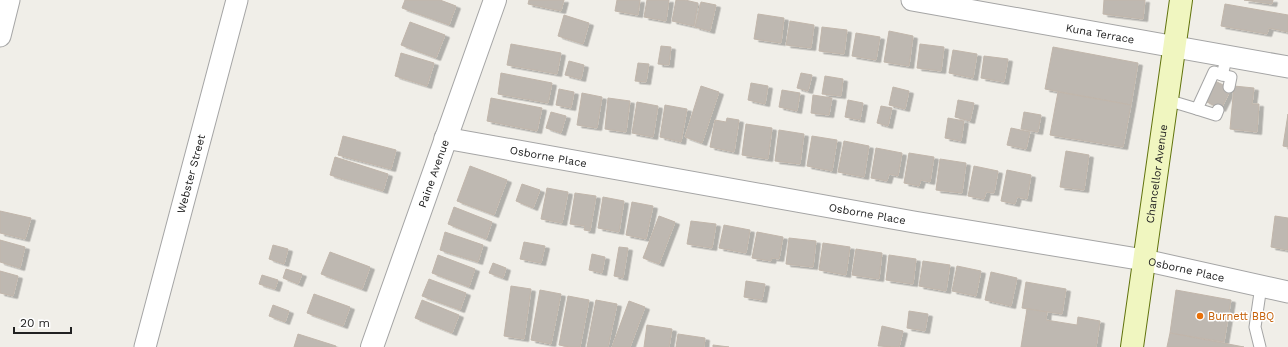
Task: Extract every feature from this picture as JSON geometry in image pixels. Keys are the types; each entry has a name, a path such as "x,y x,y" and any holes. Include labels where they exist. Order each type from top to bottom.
{"main road":[{"name":"Chancellor Avenue","path":"1132,347 1181,0"}],"street":[{"path":"0,36 9,0"},
{"name":"Webster Street","path":"145,347 237,0"},
{"name":"Paine Avenue","path":"374,347 495,0"},
{"name":"Kuna Terrace","path":"912,0 1174,46 1224,65 1288,67"},
{"name":"Osborne Place","path":"446,138 899,219 1144,260 1288,292"}],"lane":[{"path":"1198,109 1214,72 1224,65 1231,77 1229,87"},
{"path":"1167,100 1216,115 1218,110"},
{"path":"1260,347 1255,327 1261,286"}],"building":[{"path":"405,0 440,0 456,6 449,25 402,8"},
{"path":"529,0 564,0 561,11 528,4"},
{"path":"617,0 640,0 638,15 615,11"},
{"path":"647,0 669,0 666,21 644,17"},
{"path":"676,0 685,0 698,3 694,26 672,21"},
{"path":"1104,0 1145,0 1143,19 1103,14"},
{"path":"1244,0 1273,0 1272,4"},
{"path":"701,2 716,5 710,31 695,27"},
{"path":"1225,4 1288,15 1288,32 1269,28 1267,34 1221,26"},
{"path":"758,14 784,18 781,43 754,39"},
{"path":"564,15 589,23 583,44 558,36"},
{"path":"790,21 814,25 811,48 786,45"},
{"path":"410,22 445,35 436,58 401,45"},
{"path":"822,27 847,30 844,54 819,51"},
{"path":"889,31 913,36 909,66 884,62"},
{"path":"856,33 880,37 876,60 852,56"},
{"path":"511,44 561,53 557,74 507,65"},
{"path":"920,44 944,47 941,71 917,68"},
{"path":"661,46 671,47 669,65 658,64"},
{"path":"1053,47 1138,63 1131,105 1045,89"},
{"path":"953,50 977,54 973,78 949,73"},
{"path":"401,53 434,63 427,86 395,76"},
{"path":"984,56 1008,59 1004,82 981,78"},
{"path":"569,61 584,65 581,79 565,75"},
{"path":"638,63 649,64 646,82 635,81"},
{"path":"501,73 552,83 548,103 498,94"},
{"path":"801,73 812,75 808,91 797,88"},
{"path":"825,76 843,79 841,96 822,94"},
{"path":"1215,81 1231,89 1221,109 1205,101"},
{"path":"751,83 768,86 765,104 748,100"},
{"path":"701,86 719,92 702,143 685,137"},
{"path":"1234,86 1254,88 1252,104 1259,104 1257,132 1230,129"},
{"path":"893,87 909,91 905,109 889,105"},
{"path":"559,89 574,92 571,108 556,105"},
{"path":"782,90 800,93 797,111 779,107"},
{"path":"1058,92 1131,105 1123,147 1050,135"},
{"path":"582,93 602,97 597,128 577,125"},
{"path":"813,95 832,98 829,115 811,113"},
{"path":"491,98 542,108 537,131 487,121"},
{"path":"608,98 630,101 626,132 605,129"},
{"path":"848,100 863,103 860,120 845,117"},
{"path":"958,100 974,103 970,121 955,117"},
{"path":"637,102 658,106 653,137 632,133"},
{"path":"665,105 687,109 681,142 660,137"},
{"path":"881,106 892,108 888,126 877,123"},
{"path":"551,112 566,116 561,133 546,128"},
{"path":"1024,112 1041,115 1038,132 1021,129"},
{"path":"1288,114 1288,147 1283,146"},
{"path":"727,118 739,120 734,152 710,147 715,120 726,122"},
{"path":"948,118 964,121 961,141 945,138"},
{"path":"746,124 772,128 768,159 742,155"},
{"path":"1011,128 1030,132 1026,149 1007,145"},
{"path":"779,130 804,134 800,164 775,161"},
{"path":"343,136 396,150 391,169 338,155"},
{"path":"812,136 837,140 832,171 807,166"},
{"path":"844,141 869,146 864,177 838,172"},
{"path":"876,148 902,153 898,176 889,174 887,181 871,178"},
{"path":"1066,151 1089,155 1084,190 1060,187"},
{"path":"909,153 934,157 930,182 921,180 919,186 904,183"},
{"path":"335,157 388,174 383,191 330,175"},
{"path":"940,159 966,163 962,193 936,190"},
{"path":"470,166 507,180 494,215 457,201"},
{"path":"974,166 998,171 994,193 986,192 984,199 968,196"},
{"path":"1007,170 1031,175 1027,199 1017,197 1015,204 1001,201"},
{"path":"522,184 540,190 533,208 516,201"},
{"path":"547,188 568,192 562,223 541,219"},
{"path":"575,193 596,196 590,231 584,230 585,226 570,224"},
{"path":"603,197 624,201 619,232 598,228"},
{"path":"632,202 653,206 646,239 626,235"},
{"path":"454,207 492,222 486,239 448,224"},
{"path":"0,211 31,218 25,239 0,233"},
{"path":"659,216 675,222 659,264 643,258"},
{"path":"1275,216 1288,218 1288,250 1271,247"},
{"path":"691,221 716,224 712,248 687,244"},
{"path":"724,225 750,230 746,253 719,248"},
{"path":"445,232 483,245 478,262 440,250"},
{"path":"757,232 783,237 779,259 772,258 771,261 752,258"},
{"path":"789,238 816,241 813,267 786,264"},
{"path":"0,240 25,247 20,268 0,262"},
{"path":"524,242 545,246 541,263 520,259"},
{"path":"823,243 850,247 846,275 819,270"},
{"path":"273,245 288,249 284,264 269,259"},
{"path":"619,247 628,248 623,278 614,276"},
{"path":"856,249 882,253 879,279 852,275"},
{"path":"330,252 370,267 362,289 321,274"},
{"path":"592,254 605,257 602,273 589,270"},
{"path":"438,255 475,269 469,287 432,273"},
{"path":"889,255 916,259 913,284 886,280"},
{"path":"923,261 950,265 946,291 919,286"},
{"path":"493,263 506,268 503,278 489,273"},
{"path":"957,266 981,271 976,296 952,291"},
{"path":"286,269 302,274 298,284 283,278"},
{"path":"0,271 18,276 13,296 0,293"},
{"path":"991,272 1017,278 1011,306 985,300"},
{"path":"262,275 278,280 275,289 259,284"},
{"path":"429,279 466,293 460,310 422,296"},
{"path":"746,281 765,284 762,300 744,297"},
{"path":"1026,282 1066,289 1062,314 1022,308"},
{"path":"511,286 531,289 524,339 504,336"},
{"path":"540,290 561,294 551,344 531,340"},
{"name":"Burnett BBQ","path":"1176,290 1231,300 1224,342 1170,333"},
{"path":"314,294 350,307 343,326 307,313"},
{"path":"568,296 589,300 580,347 559,345"},
{"path":"422,300 459,315 452,333 415,318"},
{"path":"596,300 617,304 608,347 587,347"},
{"path":"629,301 645,307 630,347 612,347"},
{"path":"273,305 289,311 285,322 269,316"},
{"path":"1027,309 1047,312 1046,320 1077,325 1078,317 1100,321 1096,347 1021,347"},
{"path":"909,311 928,314 925,331 907,328"},
{"path":"647,325 672,329 669,347 644,347"},
{"path":"882,326 903,331 899,347 878,346"},
{"path":"1170,333 1244,347 1167,347"},
{"path":"298,334 336,346 336,347 294,347"},
{"path":"678,334 705,338 704,347 676,347"},
{"path":"713,345 729,347 713,347"}],"place":[{"name":"Burnett BBQ","path":"1200,316"}]}
